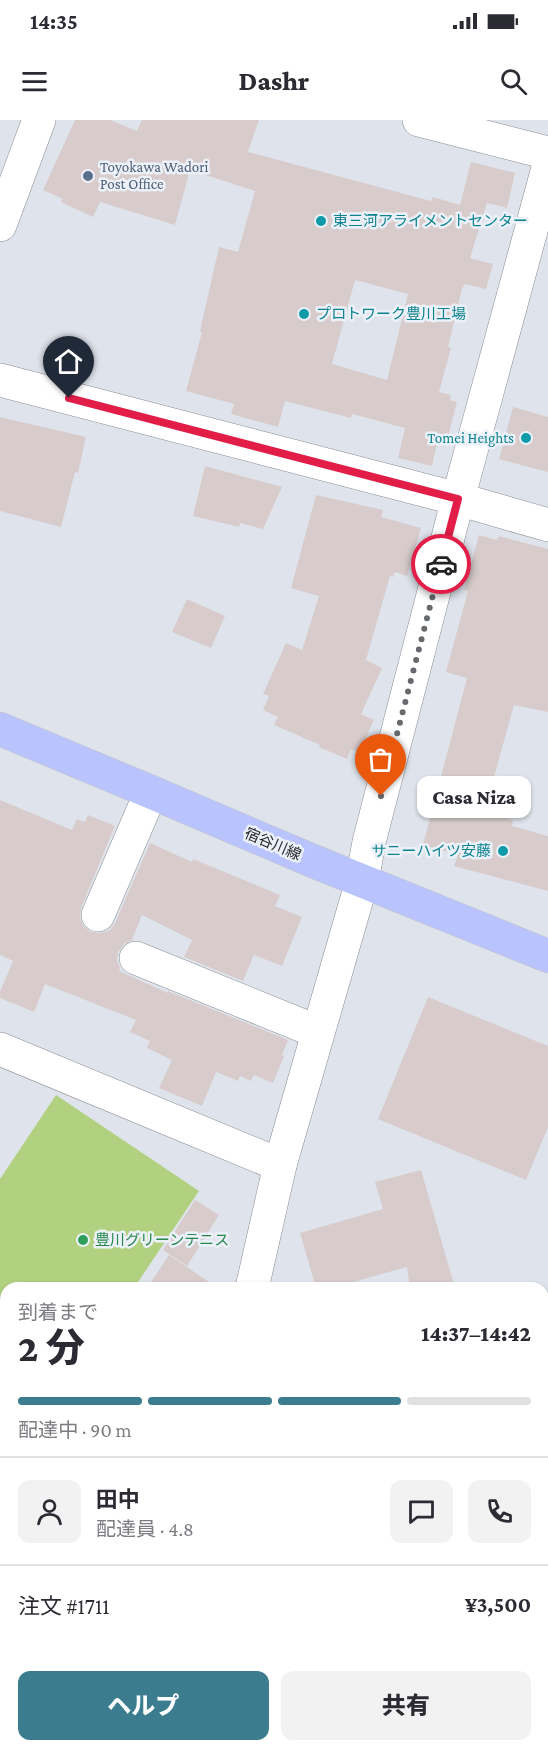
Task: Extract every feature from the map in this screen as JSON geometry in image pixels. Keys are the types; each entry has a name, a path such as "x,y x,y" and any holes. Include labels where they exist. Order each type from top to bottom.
{"main road":[{"name":"宿谷川線","path":"0,729 362,881 548,956"}],"street":[{"path":"0,225 39,120"},
{"path":"418,120 548,153"},
{"path":"253,1282 280,1165 362,881 369,842 458,499 548,168"},
{"path":"0,380 458,499 548,525"},
{"path":"98,915 151,792"},
{"path":"136,958 318,1032"},
{"path":"0,1049 280,1165"}],"green space":[{"name":"豊川グリーンテニス","path":"56,1095 199,1191 138,1282 0,1282 0,1179"}],"building":[{"path":"75,120 110,120 137,131 142,120 259,120 248,152 431,201 433,197 460,205 471,162 515,173 507,208 487,203 470,258 493,264 486,289 465,284 462,289 448,347 451,348 439,392 451,395 450,400 457,402 448,437 439,435 432,466 398,458 405,428 352,414 351,418 285,401 278,427 231,414 234,404 186,391 202,332 200,331 219,247 238,252 255,191 190,170 175,225 100,202 93,217 61,202 63,199 43,190","holes":["355,280 408,294 387,380 332,364"]},
{"name":"Tomei Heights","path":"513,407 548,417 548,472 499,459"},
{"path":"0,417 86,437 78,473 75,472 61,527 0,511"},
{"path":"205,466 282,487 263,529 240,523 239,527 193,516"},
{"path":"316,495 383,510 381,517 421,528 407,576 395,572 393,577 390,576 366,660 382,668 361,714 374,720 359,752 351,749 347,759 274,725 278,717 263,710 269,696 263,694 286,643 302,650 319,596 291,588"},
{"path":"479,535 497,540 499,536 548,549 548,712 514,705 484,813 513,820 512,826 548,836 548,891 454,866 458,855 423,845 467,678 446,672 468,591 464,590"},
{"path":"187,599 225,616 211,648 172,632"},
{"path":"0,800 72,830 77,819 85,822 88,815 115,826 81,908 80,918 83,926 91,932 101,933 110,930 115,923 150,843 192,862 193,859 280,895 275,906 302,917 282,966 254,955 243,981 184,957 192,940 142,915 132,940 124,944 118,952 119,971 168,993 168,991 288,1040 273,1083 254,1075 251,1081 240,1076 238,1081 216,1072 202,1106 159,1088 172,1060 147,1048 150,1041 130,1032 136,1020 45,984 34,1012 0,998 0,992 13,961 0,955"},
{"path":"428,997 548,1046 548,1127 526,1180 378,1119"},
{"path":"421,1170 453,1282 409,1282 407,1267 353,1282 314,1282 300,1233 383,1209 375,1182"},
{"path":"195,1200 219,1215 187,1266 163,1250"},
{"path":"169,1255 209,1282 151,1282"}],"way so far":[{"path":"381,796 441,564"}],"place":[{"name":"Toyokawa Wadori Post Office","path":"88,176"},
{"name":"東三河アライメントセンター","path":"321,221"},
{"name":"プロトワーク豊川工場","path":"304,314"},
{"name":"Tomei Heights","path":"526,438"},
{"name":"Casa Niza","path":"381,796"},
{"name":"サニーハイツ安藤","path":"503,851"},
{"name":"豊川グリーンテニス","path":"83,1240"}],"route":[{"path":"69,398 458,499 441,564"}]}
